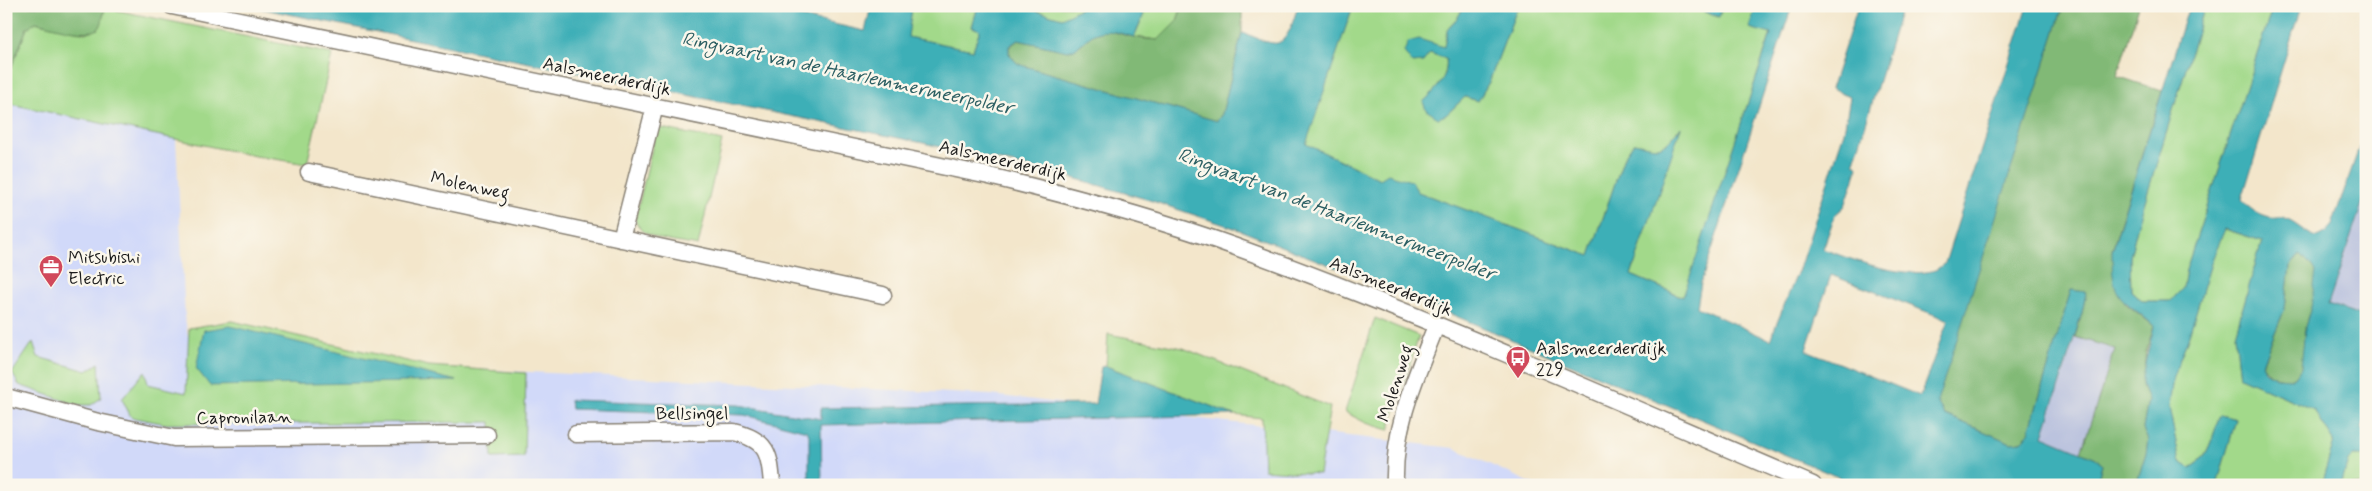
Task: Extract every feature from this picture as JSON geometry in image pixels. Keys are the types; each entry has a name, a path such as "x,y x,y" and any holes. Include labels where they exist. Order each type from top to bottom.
{"street":[{"name":"Aalsmeerderdijk","path":"172,6 989,176 1076,197 1236,247 1436,326 1786,480 1813,485"},
{"path":"622,239 655,106"},
{"name":"Molenweg","path":"309,172 883,296"},
{"name":"Molenweg","path":"1395,485 1394,457 1405,404 1436,326"},
{"name":"Capronilaan","path":"6,397 98,422 174,438 487,435"},
{"name":"Bellsingel","path":"576,434 734,432 752,436 766,448 771,461 772,485"}],"shaded area":[{"path":"6,91 178,121 176,139 185,318 191,355 991,395 1454,448 1535,485 6,485"},
{"path":"2366,192 2366,317 2328,304"},
{"path":"2075,337 2115,348 2081,452 2043,436"}],"green space":[{"path":"6,6 99,6 105,8 100,27 88,32 36,22 27,28 11,68 6,67"},
{"path":"927,6 978,6 972,27 980,30 973,50 907,37 912,8 925,11"},
{"path":"1019,6 1085,6 1062,18"},
{"path":"1134,6 1182,6 1177,21 1158,40 1134,37 1144,14 1133,8"},
{"path":"1182,6 1242,6 1242,33 1222,114 1217,121 1024,66 1017,63 1009,54 1009,47 1018,40 1068,51 1077,48 1091,36 1104,31 1158,40 1177,21"},
{"path":"1353,6 1464,6 1457,19 1447,30 1444,47 1430,53 1446,59 1446,66 1440,83 1423,102 1446,115 1465,97 1478,101 1489,82 1518,6 1688,6 1718,17 1723,6 1756,6 1750,28 1771,33 1684,297 1631,275 1680,128 1668,141 1660,146 1634,143 1624,157 1590,256 1418,192 1411,181 1380,179 1305,144"},
{"path":"2063,6 2139,6 2117,76 2162,91 2112,250 2125,303 2154,326 2146,351 2142,385 2148,400 2143,429 2148,440 2146,454 2136,485 2105,485 2099,475 2102,465 2096,458 2081,452 2115,349 2075,337 2082,313 2085,292 2071,290 2029,432 2022,442 2011,443 1945,415 1936,402"},
{"path":"2205,6 2273,6 2186,270 2183,288 2171,301 2143,301 2131,291 2130,257 2138,224"},
{"path":"105,8 332,54 307,164 255,156 6,103 6,67 11,68 27,28 35,22 85,33 100,26"},
{"path":"657,127 722,141 698,246 653,237 639,227 635,220"},
{"path":"2224,229 2262,241 2235,335 2240,377 2314,410 2334,441 2321,485 2217,485 2236,419 2220,415 2210,445 2202,459 2190,468 2180,462 2169,407 2173,377"},
{"path":"2301,254 2316,271 2313,302 2304,334 2301,368 2293,378 2282,379 2270,374 2262,365 2285,308 2290,266"},
{"path":"1375,318 1419,336 1389,430 1366,423 1345,412"},
{"path":"232,321 429,366 526,373 524,457 492,458 491,422 166,424 131,417 122,399 145,371 148,384 186,393 189,328"},
{"path":"1108,334 1183,348 1330,407 1319,474 1264,470 1262,418 1234,415 1106,366"},
{"path":"33,342 38,357 87,371 99,363 101,398 91,405 77,405 19,385 12,373"},
{"path":"2353,456 2366,456 2366,485 2341,485 2348,461"}],"water":[{"name":"Ringvaart van de Haarlemmermeerpolder","path":"249,6 753,6 865,31 871,6 927,6 925,11 912,8 908,37 973,50 980,30 972,27 978,6 1019,6 1062,18 1085,6 1134,6 1133,8 1144,14 1134,37 1116,32 1099,32 1076,48 1067,51 1018,40 1009,46 1009,54 1017,63 1024,66 1217,121 1222,114 1242,33 1278,43 1283,40 1290,30 1298,6 1353,6 1306,144 1380,179 1388,174 1411,181 1418,192 1590,256 1624,157 1634,143 1656,147 1661,146 1681,127 1631,275 1683,297 1771,34 1749,28 1756,6 1792,6 1701,283 1697,307 1770,340 1800,266 1844,132 1850,97 1831,89 1858,6 1902,6 1854,162 1858,167 1845,206 1835,215 1823,249 1877,267 1920,273 1939,268 1945,263 2027,6 2063,6 1937,402 1945,415 2011,443 2022,442 2029,432 2071,290 2086,292 2082,313 2043,436 2096,458 2102,465 2099,475 2106,485 1857,485 1389,288 1234,228 1149,200 1066,176 923,143","holes":["1831,275 1948,320 1920,396 1806,350"]},
{"path":"1464,6 1518,6 1489,82 1478,101 1465,97 1446,115 1438,118 1426,110 1423,102 1443,78 1446,59 1430,53 1423,62 1412,63 1404,52 1408,42 1419,39 1444,47 1447,30 1457,19"},
{"path":"1688,6 1723,6 1719,17"},
{"path":"2189,6 2205,6 2138,224 2130,257 2131,291 2143,301 2171,301 2183,288 2186,270 2273,6 2301,6 2242,199 2258,213 2271,218 2283,218 2317,237 2326,232 2332,225 2366,128 2366,192 2328,304 2366,317 2366,417 2362,429 2366,431 2366,456 2353,456 2348,461 2341,485 2321,485 2334,441 2314,410 2240,377 2235,335 2262,241 2225,229 2212,260 2188,338 2173,377 2169,407 2180,462 2190,468 2202,459 2206,453 2220,415 2236,419 2217,485 2136,485 2146,454 2148,440 2143,429 2148,400 2142,385 2142,376 2154,326 2126,302 2116,290 2112,268 2112,251","holes":["2301,254 2316,271 2311,307 2305,327 2301,368 2295,377 2291,379 2276,378 2265,371 2262,364 2285,308 2290,266"]},
{"path":"230,326 457,381 210,386 196,368 204,330"},
{"path":"1106,366 1234,415 821,425 822,485 809,485 809,435 807,431 744,415 571,409 570,400 739,405 821,419 821,408 1095,404 1101,367"}],"place":[{"name":"Mitsubishi Electric","path":"51,288"},
{"name":"Aalsmeerderdijk 229","path":"1518,379"}]}
